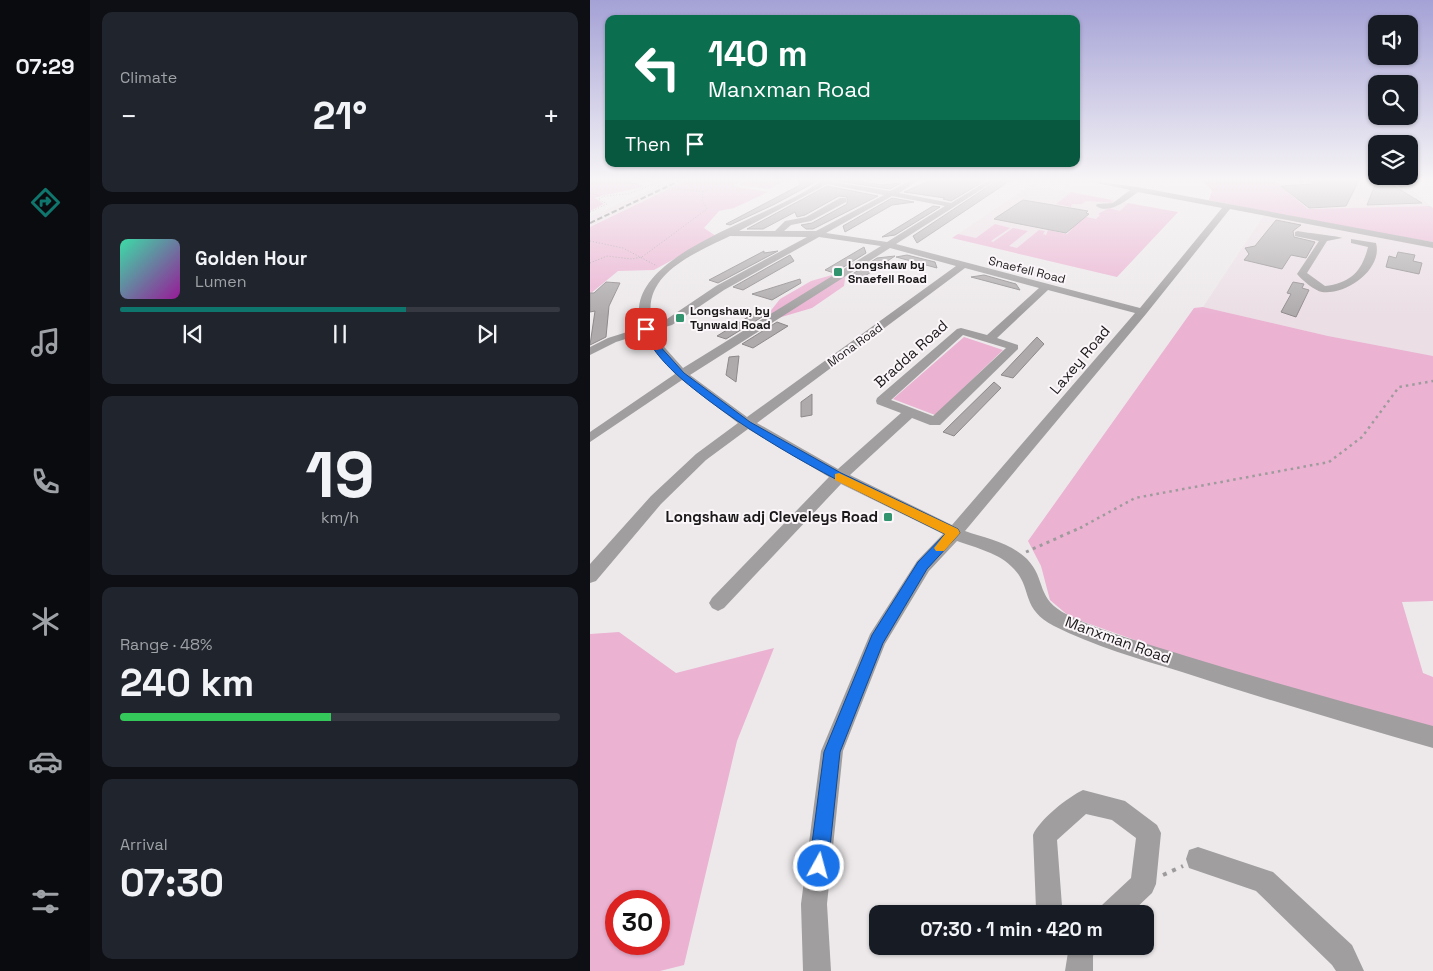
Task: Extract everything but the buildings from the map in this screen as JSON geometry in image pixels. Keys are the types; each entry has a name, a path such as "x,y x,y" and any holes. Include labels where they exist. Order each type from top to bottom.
{"street":[{"name":"Manxman Road","path":"744,225 693,251 665,269 649,290 643,312 646,329 654,345 681,375 747,424 837,476 954,533 1014,557 1030,576 1040,605 1062,621 1114,642 1252,686 1433,737"},
{"path":"777,234 786,225"},
{"path":"590,352 612,340 668,323 720,288 833,225"},
{"path":"590,438 681,375 920,225"},
{"name":"Laxey Road","path":"817,971 814,904 832,752 877,640 922,566 954,533 1142,312 1212,225"},
{"path":"1325,225 1433,246"},
{"path":"1338,238 1343,229"},
{"name":"Snaefell Road","path":"728,234 817,234 889,245 962,266 1142,312"},
{"path":"1298,234 1324,239 1338,238 1373,245 1368,265 1358,276 1334,288 1323,290 1302,274 1324,239"},
{"name":"Mona Road","path":"590,576 656,500 701,458 962,266"},
{"path":"989,339 1046,287"},
{"name":"Bradda Road","path":"961,330 1014,347 935,422 910,412 882,401 961,330"},
{"path":"718,603 772,542 837,476 910,412"},
{"path":"1049,905 1045,835 1083,802 1117,809 1149,833 1143,884 1121,905"},
{"path":"1198,859 1264,881 1342,955 1350,971"}],"path":[{"path":"590,262 607,256 629,256 630,259 642,257 684,225"},
{"path":"590,241 623,248 642,257 645,261 665,269"},
{"path":"1014,557 1075,531 1135,498 1329,462 1362,437 1399,387 1433,381"},
{"path":"1143,884 1198,859"}],"shaded area":[{"path":"593,225 706,225 704,228 716,236 654,270 618,271 590,294 590,227"},
{"path":"971,225 1166,225 1117,277 952,238"},
{"path":"993,225 1010,228 991,241 993,242 1013,228 1028,231 1009,246 1017,248 1039,230 1045,231 1043,234 1046,235 1048,230 1067,234 1073,228 1060,225 1166,225 1117,277 952,238 958,234 976,238"},
{"path":"1257,225 1318,225 1433,247 1433,356 1328,336 1203,307"},
{"path":"1334,225 1433,225 1433,242"},
{"path":"846,271 844,286 812,308 761,323 780,299 811,281"},
{"path":"1203,307 1328,336 1433,356 1433,601 1402,602 1423,673 1433,677 1433,729 1177,655 1070,617 1050,600 1041,566 1028,541 1194,308"},
{"path":"964,337 1003,350 935,415 893,399"},
{"path":"619,632 676,673 774,648 737,741 684,965 660,971 590,971 590,634"}],"slow traffic":[{"path":"839,477 954,533 940,548"}],"place":[{"name":"Longshaw by Snaefell Road","path":"838,272"},
{"name":"Longshaw, by Tynwald Road","path":"680,318"},
{"name":"Longshaw adj Cleveleys Road","path":"888,517"}],"route":[{"path":"646,329 654,345 681,375 747,424 837,476 954,533 922,566 877,640 832,752 819,866"}]}
